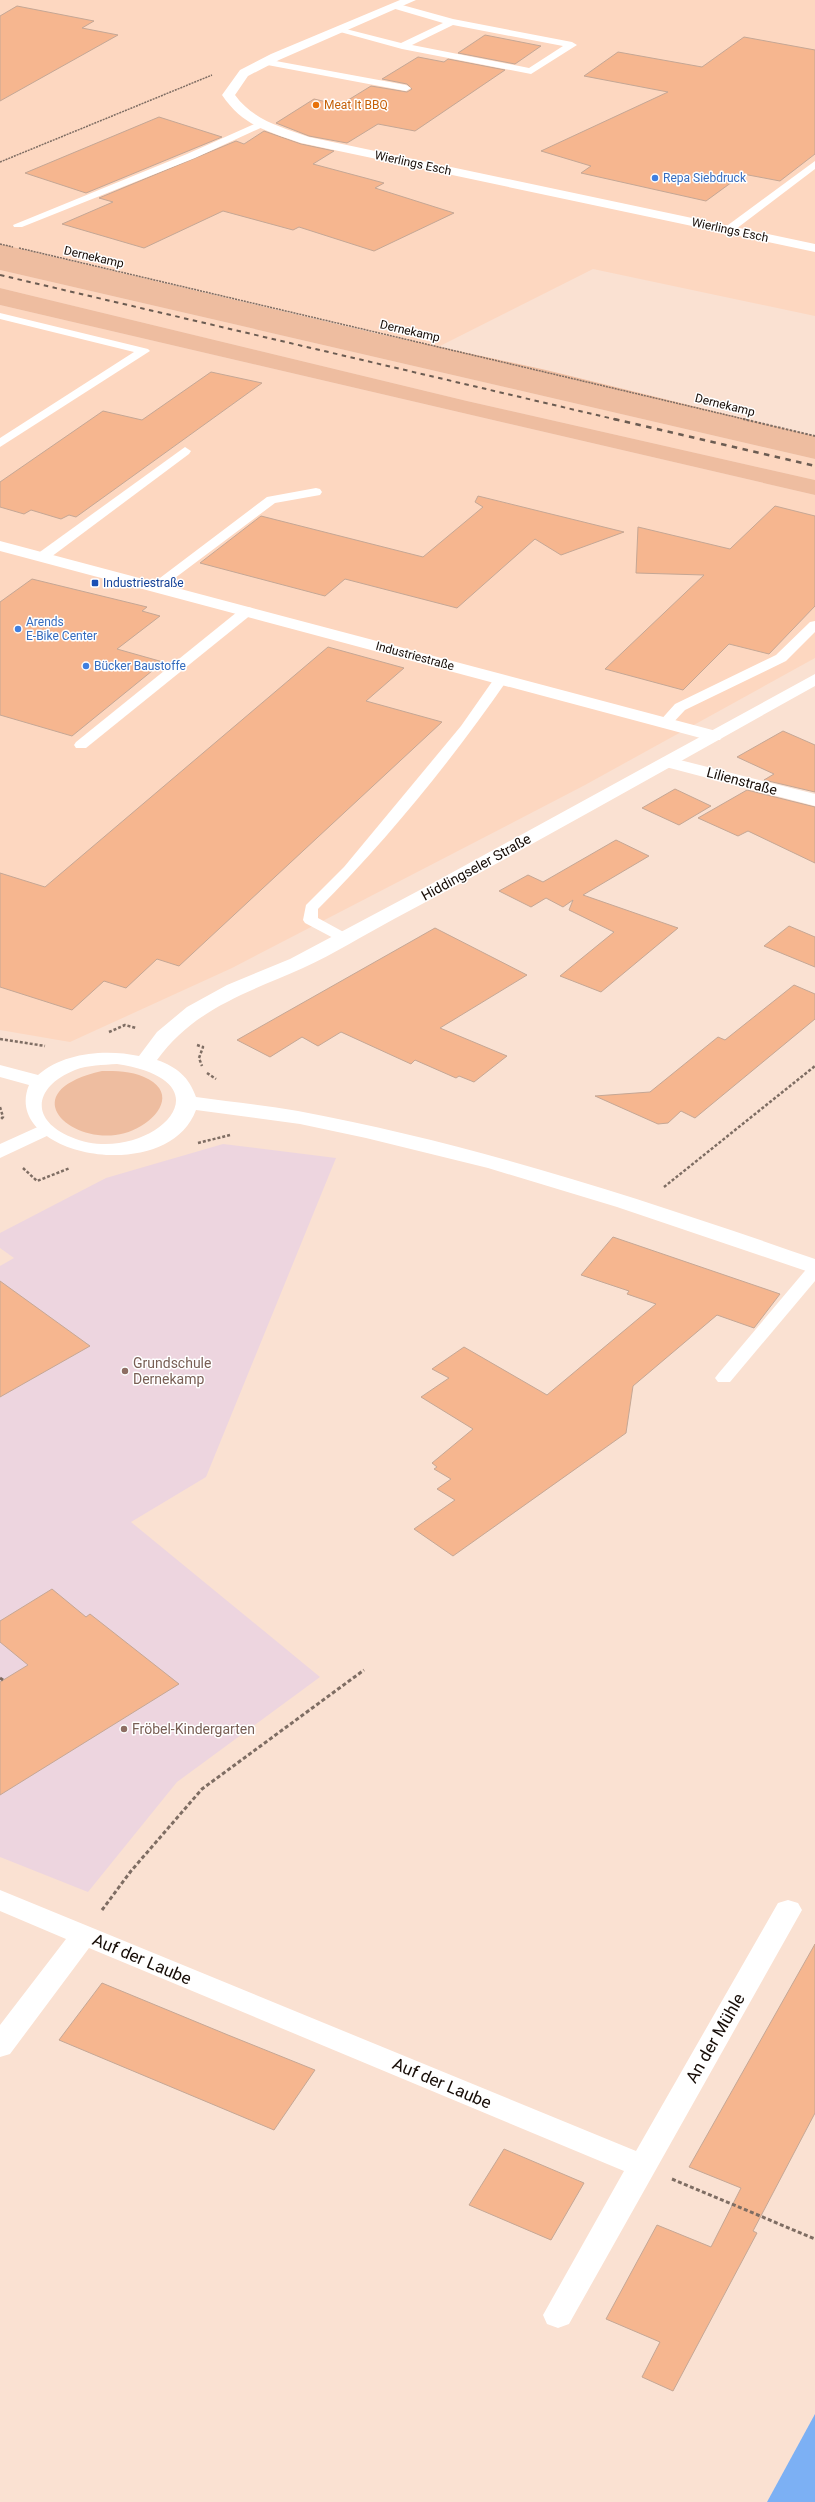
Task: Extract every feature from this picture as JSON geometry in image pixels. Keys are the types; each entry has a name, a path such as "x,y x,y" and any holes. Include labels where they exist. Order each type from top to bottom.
{"street":[{"name":"Wierlings Esch","path":"410,0 265,62 244,73 228,95 238,110 261,124 306,140 815,248"},
{"name":"Industriestraße","path":"0,546 714,736"},
{"name":"Hiddingseler Straße","path":"145,1062 164,1036 194,1011 234,989 297,963 344,938 668,762 815,679"},
{"name":"Lilienstraße","path":"668,762 815,800"},
{"path":"117,1058 145,1062 168,1071 183,1086 187,1102 179,1121 159,1137 130,1147 96,1149 65,1144 42,1131 31,1115 31,1098 42,1082 62,1069 88,1060 117,1058"},
{"path":"0,1071 42,1082"},
{"path":"187,1102 300,1118 424,1146 544,1178 815,1267"},
{"path":"0,1152 42,1131"},
{"name":"Auf der Laube","path":"0,1900 642,2166"},
{"name":"An der Mühle","path":"642,2166 788,1910"},
{"name":"Auf der Laube","path":"0,2046 84,1935"},
{"path":"558,2315 642,2166"}],"lane":[{"path":"338,30 402,46 531,71 572,45 452,22 395,6"},
{"path":"402,46 452,22"},
{"path":"265,62 406,88"},
{"path":"18,225 192,156 261,124"},
{"path":"728,230 815,164"},
{"path":"0,316 144,350 0,444"},
{"path":"42,557 185,451"},
{"path":"154,587 271,500 316,492"},
{"path":"81,745 247,611"},
{"path":"665,723 680,707 781,658 815,625"},
{"path":"344,938 310,920 311,908 354,864 466,729 501,679"},
{"path":"724,1378 815,1270"}],"path":[{"path":"0,162 224,70 244,73"},
{"name":"Dernekamp","path":"0,244 375,332 546,370 815,436"},
{"path":"661,1189 815,1066"},
{"path":"0,1107 3,1117 0,1120"},
{"path":"84,1935 131,1871 202,1789 364,1670"},
{"path":"642,2166 815,2239"}],"shaded area":[{"path":"0,0 815,0 815,316 593,269 438,347 0,244"},
{"path":"0,244 375,333 546,370 815,436 815,459 0,270"},
{"path":"0,270 815,459 815,480 467,401 0,288"},
{"path":"0,288 467,401 815,480 815,495 0,305"},
{"path":"0,305 815,495 815,658 585,785 232,968 70,1042 0,1030"},
{"path":"102,1071 129,1072 153,1082 159,1088 162,1095 160,1108 155,1115 141,1126 120,1134 98,1135 78,1130 63,1120 55,1107 57,1094 72,1081"},
{"path":"223,1144 336,1158 206,1477 131,1522 320,1677 177,1782 88,1892 0,1857 0,1266 14,1258 0,1248 0,1233 106,1178"}],"water":[{"path":"815,2414 815,2502 767,2502"}],"building":[{"path":"17,6 94,21 82,28 118,35 0,101 0,16"},
{"path":"485,35 541,46 515,64 458,53"},
{"path":"744,37 815,50 815,154 780,181 743,174 706,201 581,173 591,166 541,151 668,92 584,76 618,52 702,67"},
{"path":"418,57 444,62 448,59 505,70 415,131 378,124 347,143 309,136 276,123 314,99 340,105 371,86 407,92 412,89 407,84 382,79"},
{"path":"159,117 222,137 86,193 25,173"},
{"path":"264,131 301,144 334,151 313,164 384,183 375,188 454,213 374,251 299,227 293,230 223,211 144,248 62,224 113,202 99,198 236,141 244,144"},
{"path":"211,372 262,383 76,517 69,515 61,519 31,510 24,514 0,507 0,482 103,411 142,420"},
{"path":"478,496 624,532 561,555 535,539 457,608 345,579 325,596 200,563 261,516 423,557 483,507 475,502"},
{"path":"775,506 815,516 815,606 769,654 729,644 683,690 605,669 704,575 636,573 638,527 730,549"},
{"path":"32,579 147,607 142,611 160,616 117,649 163,662 72,736 0,715 0,602"},
{"path":"328,647 404,668 366,701 442,722 179,966 157,959 126,988 104,981 72,1010 0,987 0,873 45,887"},
{"path":"783,731 815,745 815,792 764,780 774,774 737,757"},
{"path":"675,789 711,806 679,825 642,808"},
{"path":"747,790 815,807 815,863 748,831 738,836 698,818"},
{"path":"616,840 649,856 583,895 678,928 601,992 560,976 614,932 569,910 573,900 563,907 546,898 531,907 499,891 528,875 543,882"},
{"path":"789,926 815,937 815,967 764,946"},
{"path":"435,928 527,975 440,1028 507,1056 474,1082 459,1076 456,1078 415,1060 411,1064 341,1032 318,1046 302,1037 270,1057 237,1040"},
{"path":"794,985 815,994 815,1019 695,1118 681,1111 668,1123 658,1124 595,1096 650,1092 718,1037 725,1040"},
{"path":"613,1237 780,1294 754,1328 717,1315 633,1386 626,1433 453,1556 414,1529 455,1500 437,1489 451,1479 434,1469 437,1467 432,1463 473,1429 421,1397 449,1378 432,1369 464,1347 547,1395 656,1304 627,1294 629,1291 581,1275"},
{"path":"0,1281 90,1346 0,1397"},
{"path":"52,1589 86,1617 90,1614 179,1684 0,1795 0,1682 28,1665 0,1642 0,1621"},
{"path":"815,1944 815,2113 753,2231 757,2233 673,2391 642,2377 660,2342 606,2319 657,2225 711,2247 741,2188 689,2167"},
{"path":"102,1983 315,2070 274,2130 59,2040"},
{"path":"504,2149 584,2183 551,2240 469,2205"}],"railway":[{"path":"0,275 618,420"},
{"path":"614,419 815,466"}],"place":[{"name":"Meat It BBQ","path":"316,105"},
{"name":"Repa Siebdruck","path":"655,178"},
{"name":"Industriestraße","path":"95,583"},
{"name":"Arends E-Bike Center","path":"18,629"},
{"name":"Bücker Baustoffe","path":"86,666"},
{"name":"Grundschule Dernekamp","path":"125,1371"},
{"name":"Fröbel-Kindergarten","path":"124,1729"}]}
